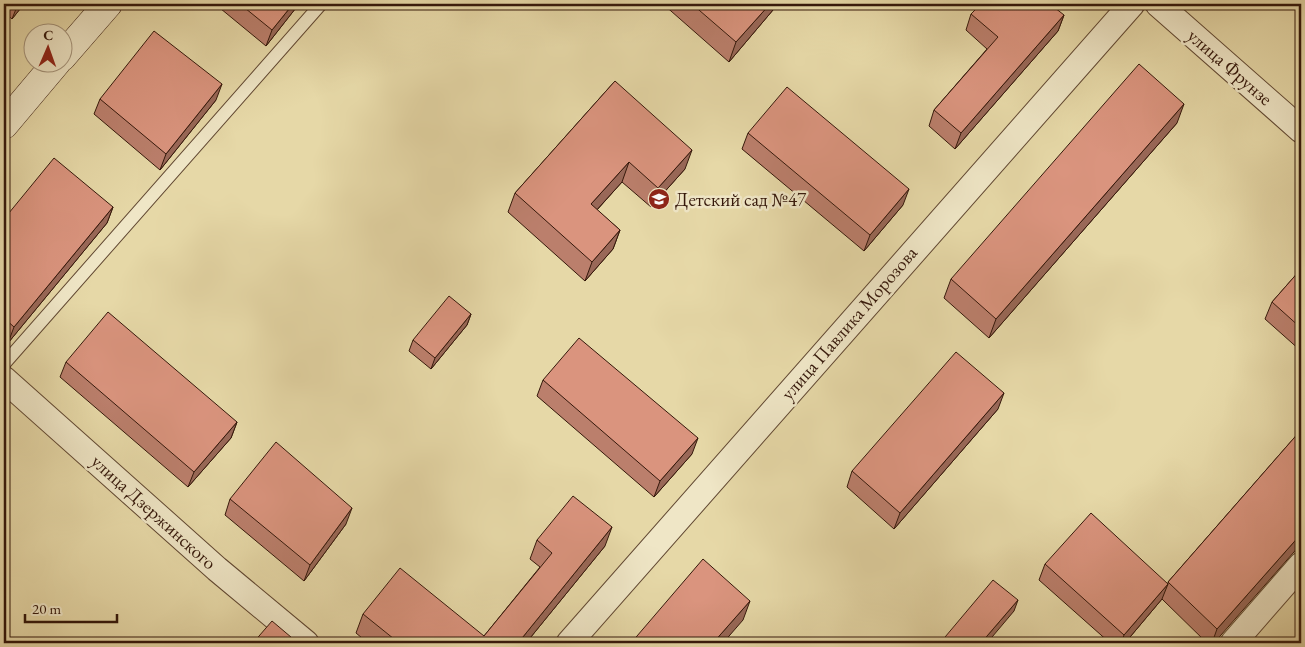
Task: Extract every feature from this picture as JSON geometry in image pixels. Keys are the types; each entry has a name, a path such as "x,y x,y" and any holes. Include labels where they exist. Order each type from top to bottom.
{"street":[{"path":"72,45 108,4"},
{"name":"улица Павлика Морозова","path":"569,643 1132,4"},
{"name":"улица Фрунзе","path":"1158,4 1301,130"},
{"path":"4,124 48,72"},
{"name":"улица Дзержинского","path":"4,379 217,569 306,643"},
{"path":"1233,643 1301,564"}],"lane":[{"path":"4,364 321,4"}],"building":[{"path":"240,4 293,4 272,30"},
{"path":"692,4 770,4 736,42"},
{"path":"981,4 1050,4 1064,15 961,133 934,110 998,37 971,14"},
{"path":"154,31 222,84 166,154 100,99"},
{"path":"1139,64 1184,104 996,319 951,279"},
{"path":"615,81 692,150 658,188 629,162 591,204 620,230 592,262 515,193"},
{"path":"787,87 909,189 870,235 748,133"},
{"path":"54,158 113,207 14,327 4,318 4,219"},
{"path":"1301,269 1301,328 1272,302"},
{"path":"449,296 471,314 435,358 413,340"},
{"path":"108,312 237,422 194,472 66,362"},
{"path":"579,338 698,438 660,481 543,380"},
{"path":"956,352 1004,393 900,513 852,471"},
{"path":"1301,430 1301,534 1217,629 1168,582"},
{"path":"276,442 352,508 310,565 230,499"},
{"path":"573,496 612,527 518,643 399,643 363,614 400,568 484,636 552,553 537,540"},
{"path":"1091,513 1168,584 1124,635 1045,564"},
{"path":"703,559 750,601 713,643 631,643"},
{"path":"993,580 1018,600 981,643 940,643"},
{"path":"272,621 298,643 253,643"}],"place":[{"name":"Детский сад №47","path":"659,199"}]}
